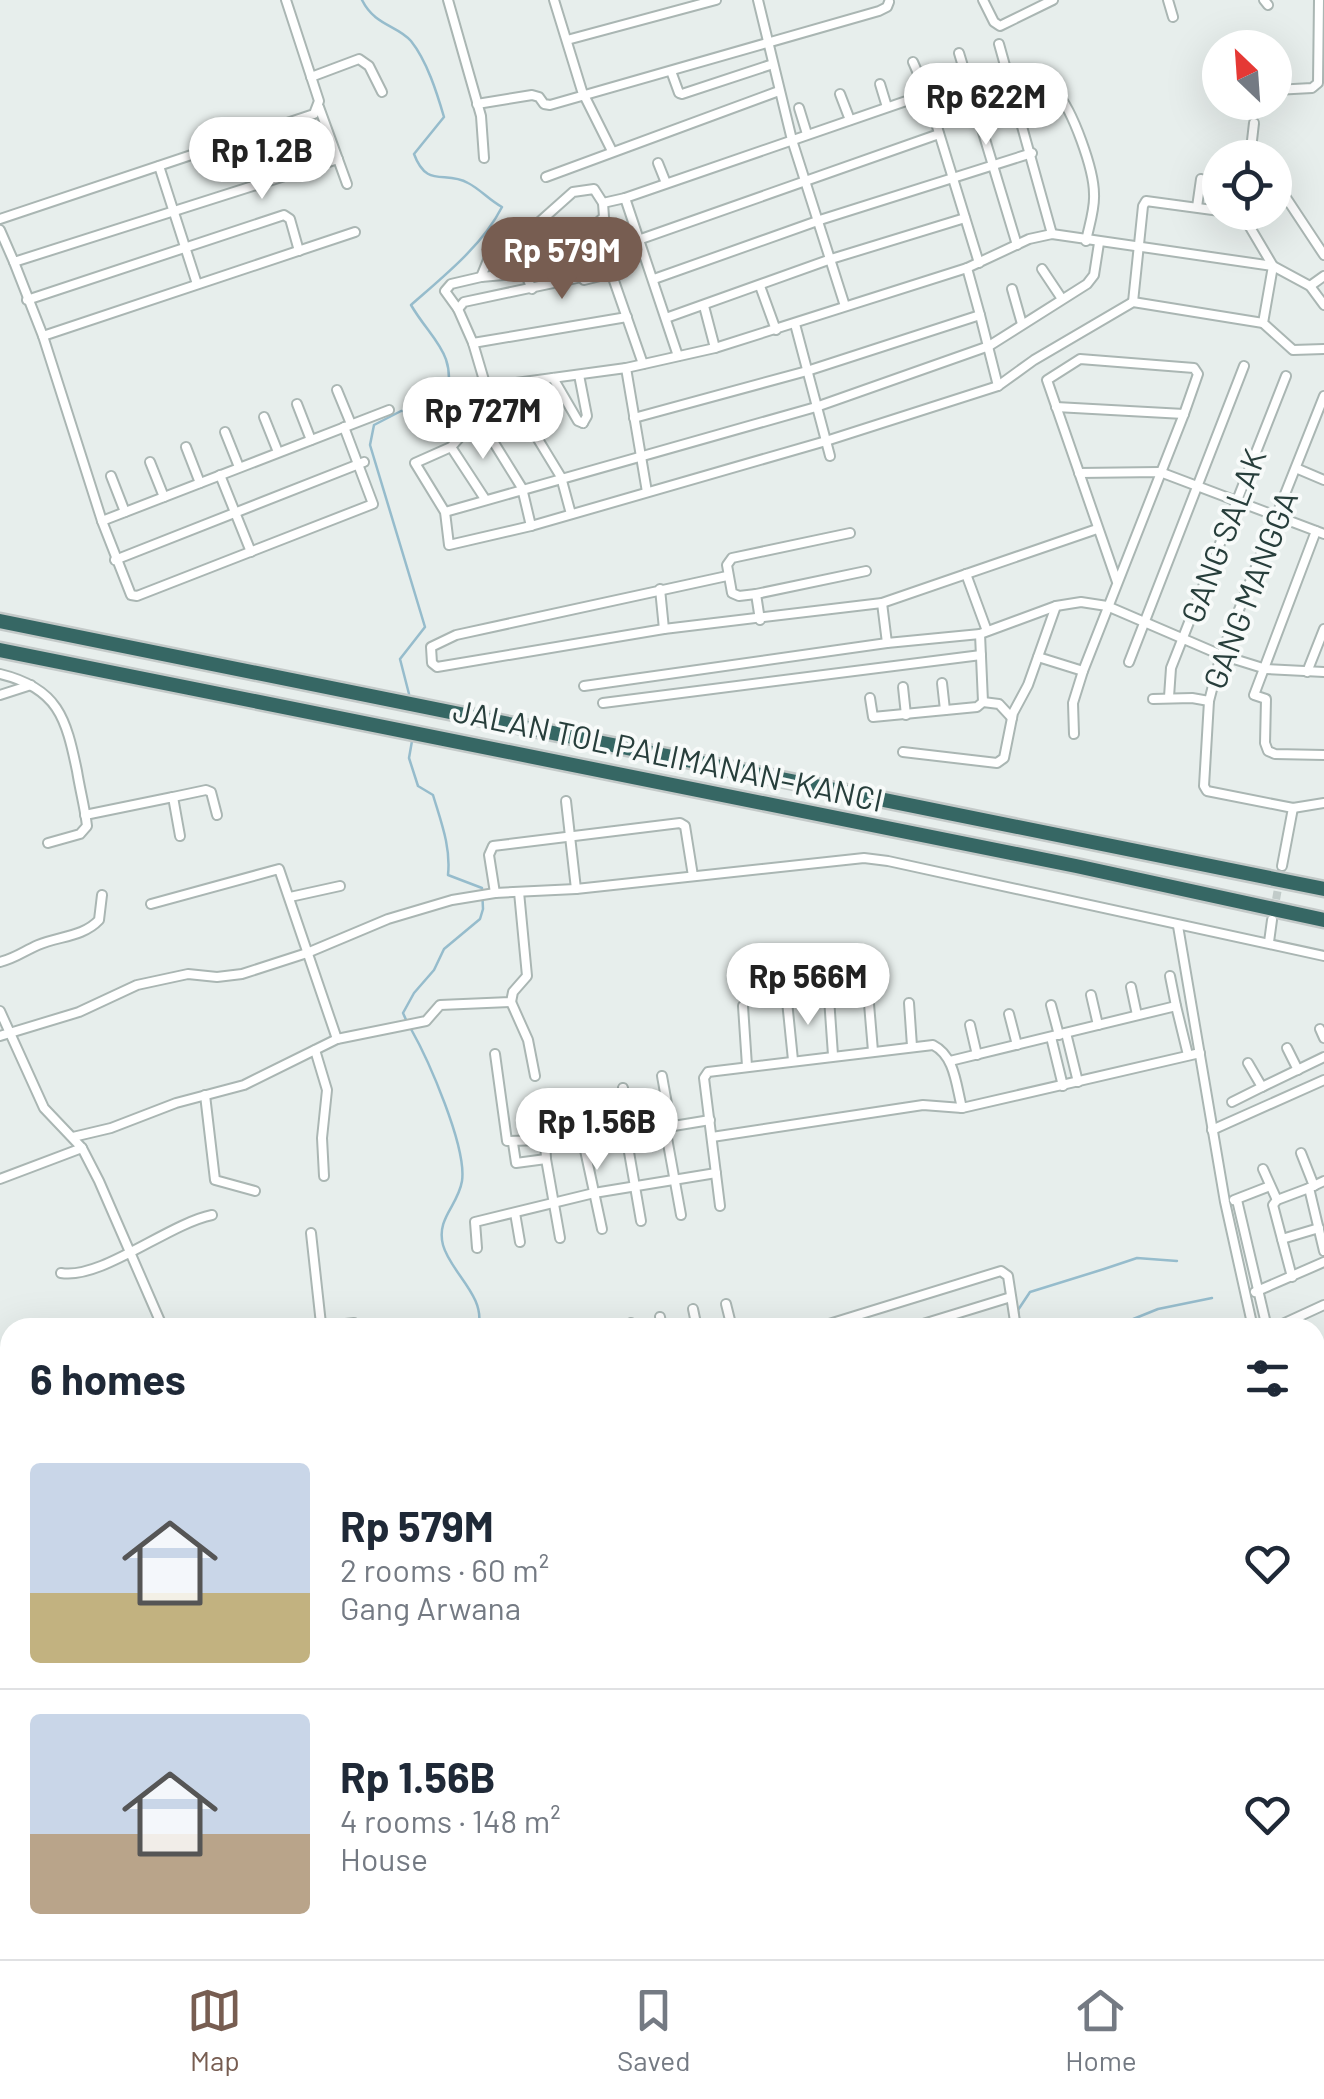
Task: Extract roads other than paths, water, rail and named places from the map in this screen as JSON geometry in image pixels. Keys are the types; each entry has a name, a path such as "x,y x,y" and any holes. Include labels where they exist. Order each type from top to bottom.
{"highway":[{"name":"JALAN TOL PALIMANAN–KANCI","path":"0,621 1324,889"},
{"name":"JALAN TOL PALIMANAN–KANCI","path":"0,650 1021,855 1324,920"}],"street":[{"path":"286,0 347,184"},
{"path":"448,0 478,104 484,158"},
{"path":"554,0 584,96 612,151"},
{"path":"567,40 716,0"},
{"path":"758,0 792,140 846,306"},
{"path":"478,104 535,95 547,106 879,11 887,7 889,0"},
{"path":"983,0 1000,26 1054,0"},
{"path":"1168,0 1173,17"},
{"path":"1292,89 1312,88 1318,83 1320,0"},
{"path":"999,44 1052,234"},
{"path":"959,53 1016,245"},
{"path":"311,77 359,59 369,66 382,92"},
{"path":"914,62 979,263"},
{"path":"670,70 682,94 773,64"},
{"path":"603,204 1008,68 1054,90 1079,136 1094,195 1086,240"},
{"path":"880,84 887,107"},
{"path":"546,177 779,91"},
{"path":"840,94 850,120"},
{"path":"0,220 309,118 319,106"},
{"path":"799,108 807,134"},
{"path":"1253,140 1254,123"},
{"path":"458,309 464,302 580,276 588,260 604,252 939,134"},
{"path":"654,279 819,220 1032,152"},
{"path":"14,262 338,159"},
{"path":"658,163 666,183"},
{"path":"160,166 197,284"},
{"path":"1197,207 1201,179"},
{"path":"481,277 497,238 527,233 573,192 594,189 603,204 604,217 550,264 525,273 481,277 448,287 446,296 458,309 474,343 486,387 478,417 451,446 415,463 444,512 449,545 531,526 826,442 998,386 1034,360 1133,302 1263,323 1293,350 1324,350"},
{"path":"625,198 678,356"},
{"path":"1133,302 1146,201 1202,208"},
{"path":"1292,207 1324,255"},
{"path":"28,300 284,215 290,219 298,250"},
{"path":"666,318 831,259 965,218"},
{"path":"0,230 44,336 128,592 137,596 374,504 338,390"},
{"path":"1251,230 1273,266 1263,323"},
{"path":"44,336 356,232"},
{"path":"486,387 626,368 715,348 968,268 1016,245 1052,234 1273,266 1310,286 1324,305"},
{"path":"444,512 816,407 989,346 1087,284 1094,275 1099,242"},
{"path":"604,252 644,364"},
{"path":"968,268 998,386"},
{"path":"1042,269 1062,300"},
{"path":"525,273 532,289"},
{"path":"580,276 584,280 612,274"},
{"path":"1310,286 1324,276"},
{"path":"760,286 776,330"},
{"path":"1012,288 1022,324"},
{"path":"704,306 715,348"},
{"path":"634,418 806,371 980,315"},
{"path":"474,343 627,317"},
{"path":"796,324 830,456"},
{"path":"1074,734 1073,703 1083,672 1184,414 1198,374 1194,368 1074,360 1046,380 1117,582"},
{"path":"1129,662 1244,366"},
{"path":"626,368 647,492"},
{"path":"553,378 581,423 587,416 580,374"},
{"name":"GANG SALAK","path":"1169,697 1170,674 1286,376"},
{"path":"505,385 561,477 571,514"},
{"name":"GANG MANGGA","path":"1293,808 1205,789 1208,701 1221,654 1324,396"},
{"path":"298,404 311,440"},
{"path":"1056,407 1184,414"},
{"path":"102,521 388,410"},
{"path":"264,417 278,452"},
{"path":"478,417 522,488 531,526"},
{"path":"226,432 239,468"},
{"path":"451,446 485,498"},
{"path":"186,448 200,483"},
{"path":"150,462 164,497"},
{"path":"115,560 362,463"},
{"path":"1298,469 1324,480"},
{"path":"1079,473 1160,472 1320,533 1254,695 1266,700 1268,751 1324,756"},
{"path":"220,475 251,552"},
{"path":"110,476 124,512"},
{"path":"727,576 456,635 438,641 430,654 437,668 664,629 882,603 1097,529"},
{"path":"850,532 732,558 727,564 727,576 735,595 866,571"},
{"path":"966,574 984,632 983,702"},
{"path":"660,589 664,629"},
{"path":"756,594 760,620"},
{"path":"584,686 808,652 984,632 1070,602 1108,606 1264,668 1324,672"},
{"path":"882,603 887,643"},
{"path":"903,752 998,763 1004,758 1012,718 1056,606"},
{"path":"1307,672 1324,630"},
{"path":"808,652 811,675"},
{"path":"603,703 981,655"},
{"path":"1038,657 1083,672"},
{"path":"0,674 32,685 64,719 86,814 84,832 48,843"},
{"path":"641,679 644,698"},
{"path":"942,683 945,710"},
{"path":"0,695 32,685"},
{"path":"903,687 906,715"},
{"path":"870,698 873,717 977,706 983,702 999,704 1012,718"},
{"path":"1153,698 1208,701"},
{"path":"86,814 206,790 214,798 218,815"},
{"path":"173,797 180,836"},
{"path":"566,801 576,889"},
{"path":"1282,866 1293,808 1324,803"},
{"path":"493,894 490,855 494,846 683,824 693,876"},
{"path":"4,1036 79,1012 138,985 188,974 242,974 420,908 474,896 876,860 1324,956"},
{"path":"150,904 279,869 338,1039"},
{"path":"290,897 340,886"},
{"path":"519,892 527,976 516,986 511,1002 528,1040 535,1076"},
{"path":"0,962 87,930 99,920 102,894"},
{"path":"1268,942 1272,920"},
{"path":"1178,926 1224,1202 1251,1318"},
{"path":"1170,976 1188,1054"},
{"path":"1131,987 1138,1015"},
{"path":"868,992 874,1051"},
{"path":"1090,996 1098,1025"},
{"path":"828,998 833,1055"},
{"path":"787,1001 793,1060"},
{"path":"73,1137 244,1085 338,1039 426,1021 440,1004 511,1002"},
{"path":"909,1002 912,1046"},
{"path":"743,1006 747,1066"},
{"path":"1051,1006 1078,1082"},
{"path":"950,1061 1176,1006"},
{"path":"0,1012 4,1036 44,1108 82,1148 160,1318"},
{"path":"1010,1014 1017,1045"},
{"path":"970,1025 978,1054"},
{"path":"1059,1035 1063,1086"},
{"path":"720,1206 706,1074 833,1055 938,1046 950,1061 962,1108"},
{"path":"1287,1048 1300,1092"},
{"path":"315,1050 327,1090 322,1138 324,1176"},
{"path":"712,1137 923,1105 962,1108 1200,1053"},
{"path":"494,1054 506,1138 513,1142 587,1140 710,1120"},
{"path":"1232,1102 1324,1057"},
{"path":"1248,1063 1262,1087"},
{"path":"662,1076 681,1215"},
{"path":"1212,1130 1324,1080"},
{"path":"624,1088 641,1221"},
{"path":"204,1095 216,1180 254,1191"},
{"path":"584,1096 594,1193 602,1230"},
{"path":"543,1101 546,1159 560,1238"},
{"path":"513,1142 516,1164 546,1159"},
{"path":"0,1179 82,1148"},
{"path":"1301,1154 1324,1251"},
{"path":"1263,1169 1276,1200"},
{"path":"477,1248 474,1222 594,1193 716,1173"},
{"path":"1292,1277 1273,1205 1276,1200 1324,1181"},
{"path":"1224,1202 1270,1186"},
{"path":"1237,1200 1263,1318"},
{"path":"515,1213 520,1242"},
{"path":"61,1273 82,1273 188,1221 212,1215"},
{"path":"1282,1240 1319,1228"},
{"path":"311,1234 320,1318"},
{"path":"1246,1294 1324,1262"},
{"path":"848,1318 1001,1271 1008,1276 1014,1318"},
{"path":"943,1318 1011,1297"},
{"path":"726,1304 730,1318"},
{"path":"1296,1318 1324,1305"},
{"path":"693,1310 694,1318"}],"waterway":[{"path":"362,0 373,15 411,41 435,88 444,117 414,154 419,165 431,175 468,183 502,207 473,248 411,305 446,359 446,400 433,409 401,411 374,425 370,445 425,627 400,659 409,694"},
{"path":"407,1022 403,1013 414,993 434,970 444,949 480,919 483,909 482,888 448,875 447,845 433,795 418,786 409,758 412,741"},
{"path":"411,1029 436,1081 459,1147 462,1181 442,1227 443,1245 473,1295 479,1318"},
{"path":"1019,1318 1018,1310 1030,1292 1137,1258 1177,1261"},
{"path":"1136,1318 1158,1309 1212,1298"}],"tunnel":[{"path":"1274,911 1282,866"}]}
